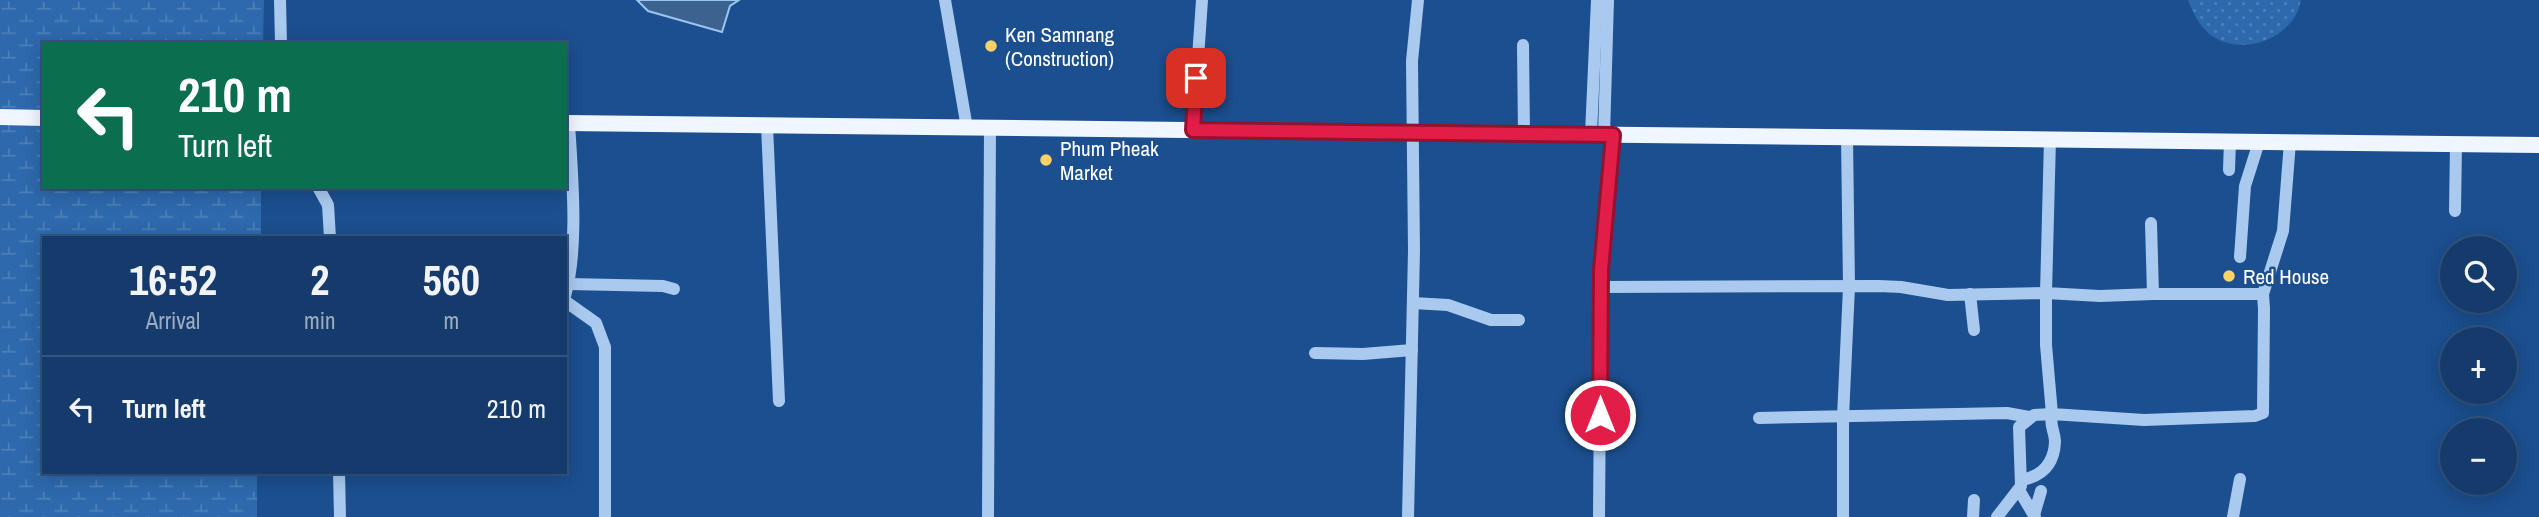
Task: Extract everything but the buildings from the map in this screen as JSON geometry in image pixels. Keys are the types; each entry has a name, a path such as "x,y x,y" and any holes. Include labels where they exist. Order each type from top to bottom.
{"main road":[{"path":"0,117 42,118"},
{"path":"567,123 2539,145"}],"street":[{"path":"279,0 281,42"},
{"path":"945,0 967,128"},
{"path":"1193,130 1202,0"},
{"path":"1408,517 1413,303 1412,61 1418,0"},
{"path":"1597,0 1606,199 1601,287 1599,517"},
{"path":"1603,134 1608,0"},
{"path":"1523,45 1524,134"},
{"path":"567,123 573,209 567,282"},
{"path":"767,125 779,401"},
{"path":"988,517 990,128"},
{"path":"1843,517 1843,417 1849,287 1847,137"},
{"path":"1997,517 2020,485 2045,471 2055,443 2050,424 2052,414 2046,345 2050,139"},
{"path":"2229,170 2230,141"},
{"path":"2240,257 2245,186 2259,142"},
{"path":"2034,516 2020,485 2019,427 2029,417 2041,413 2144,420 2239,417 2260,414 2265,408 2262,381 2263,294 2283,230 2290,142"},
{"path":"2455,211 2456,144"},
{"path":"319,189 328,205 330,236"},
{"path":"2151,223 2152,294"},
{"path":"567,294 663,286 674,289"},
{"path":"1601,287 1901,287 1948,295 2263,294"},
{"path":"1970,294 1974,330"},
{"path":"567,295 596,323 605,347 605,517"},
{"path":"1413,303 1448,305 1492,320 1519,320"},
{"path":"1315,353 1363,354 1412,350"},
{"path":"1759,418 2007,413 2029,417"},
{"path":"339,474 340,517"},
{"path":"2233,517 2240,479"},
{"path":"2034,516 2041,491"},
{"path":"1973,517 1974,500"}],"green space":[{"path":"0,0 264,0 263,42 42,42 42,189 261,189 261,236 42,236 42,474 257,474 257,517 0,517"},
{"path":"2188,0 2301,0 2288,26 2277,35 2249,45 2221,41 2208,33 2196,18"}],"shaded area":[{"path":"637,0 739,0 730,6 722,32 648,11"}],"place":[{"name":"Ken Samnang (Construction)","path":"991,46"},
{"name":"Phum Pheak Market","path":"1046,160"},
{"name":"Red House","path":"2229,276"}],"route":[{"path":"1196,78 1193,130 1613,135 1601,270 1600,415"}]}
